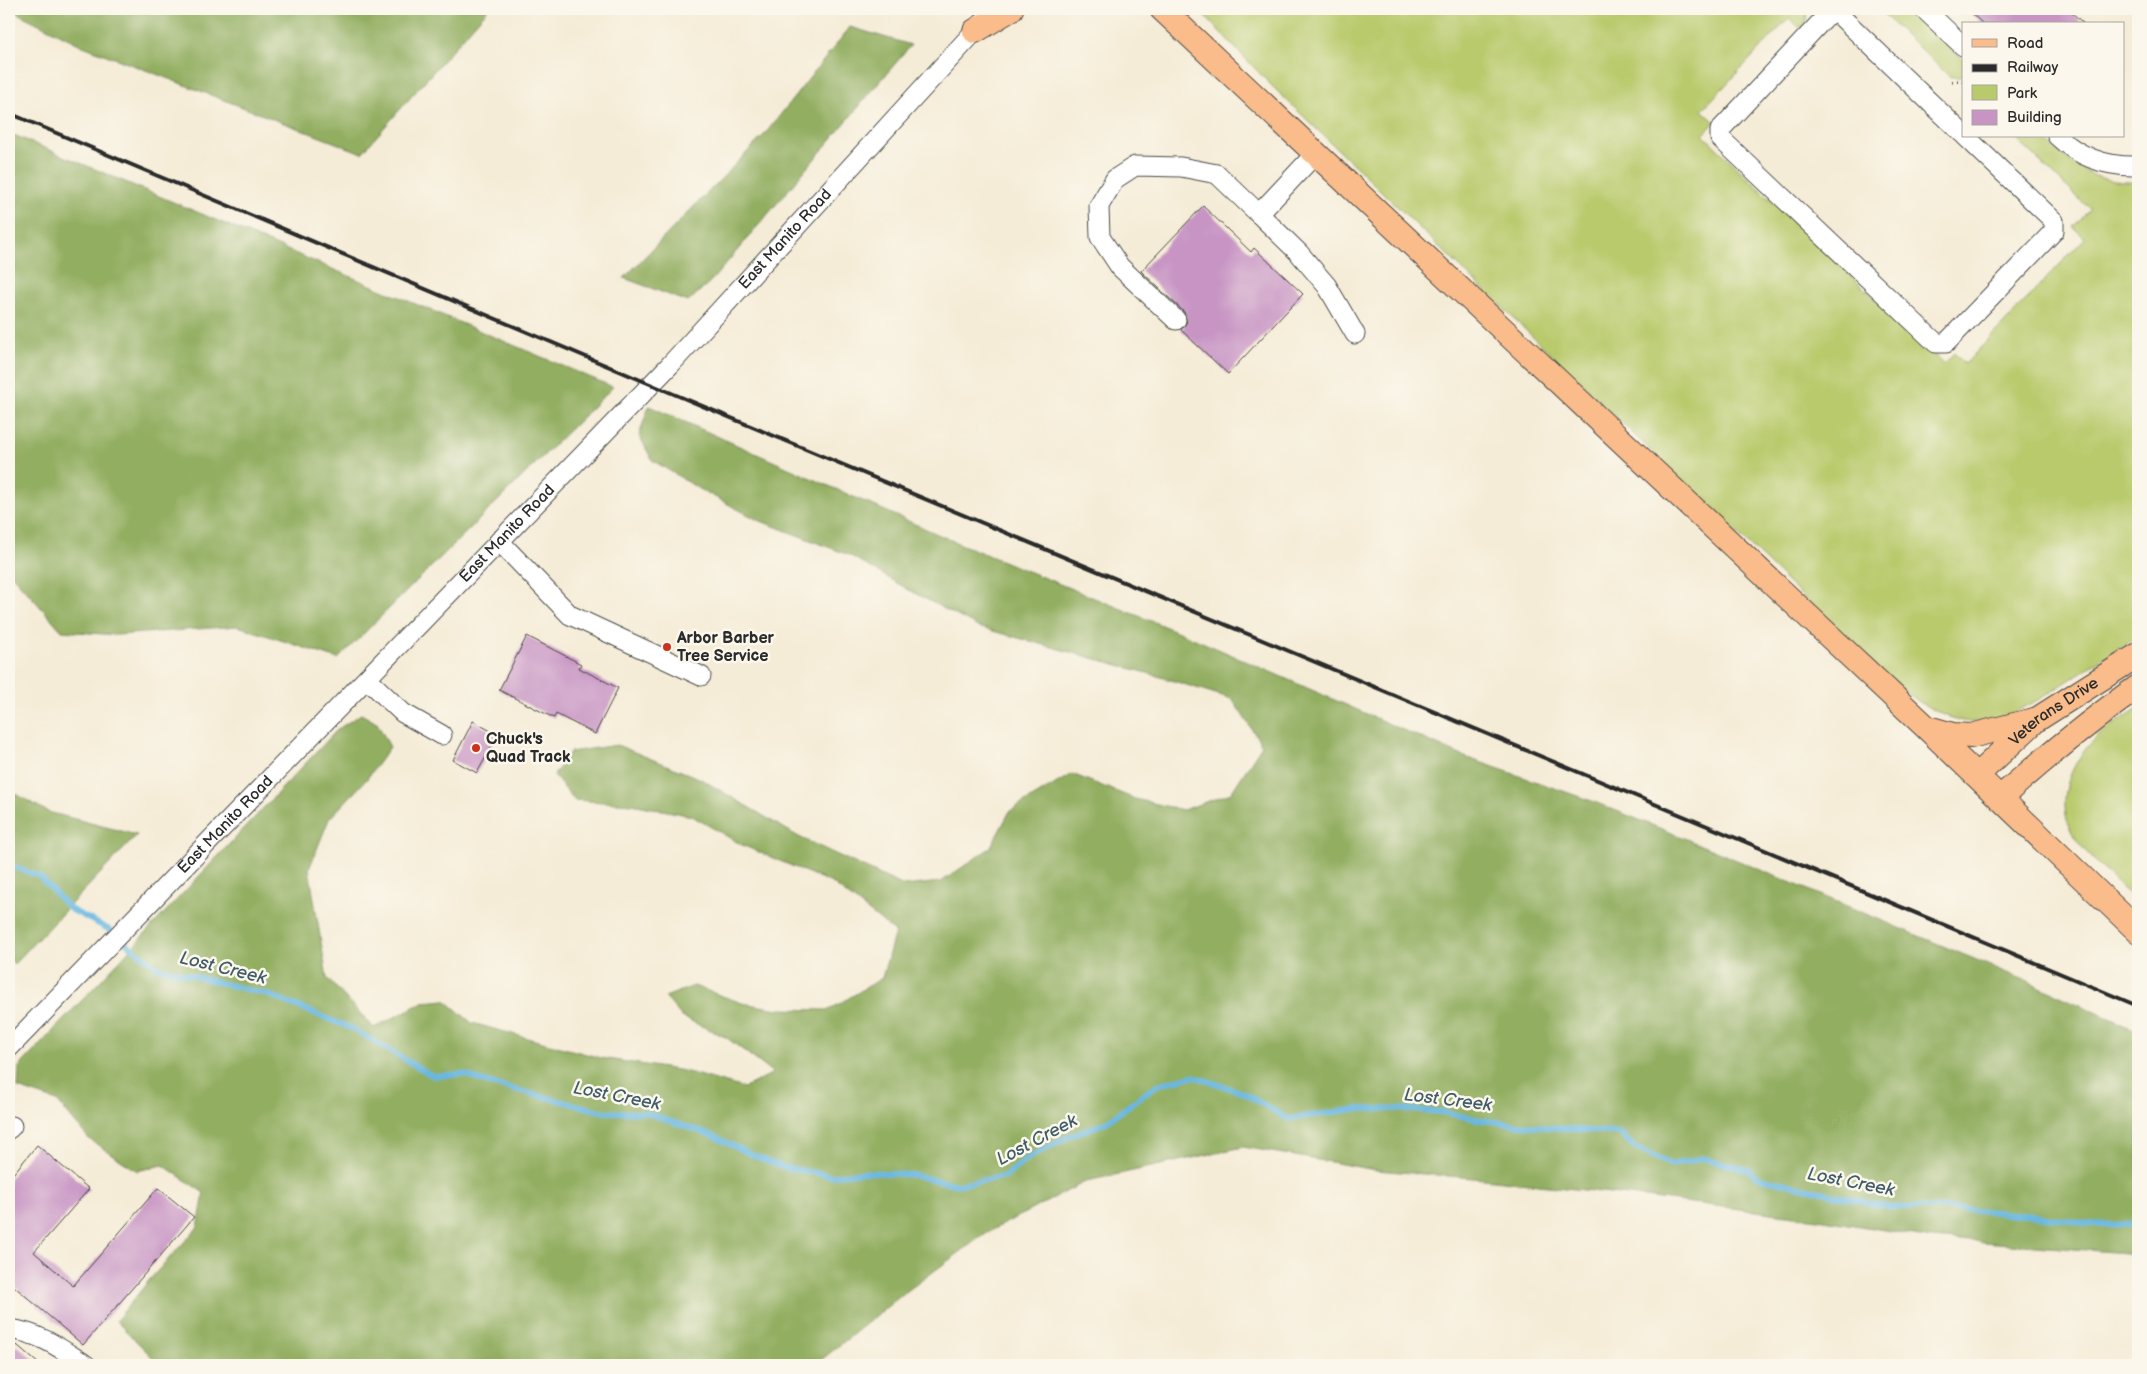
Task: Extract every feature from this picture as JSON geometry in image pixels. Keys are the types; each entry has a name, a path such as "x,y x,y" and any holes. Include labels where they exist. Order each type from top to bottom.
{"main road":[{"path":"975,31 987,9"},
{"path":"975,31 1011,9"},
{"path":"1152,9 1180,25"},
{"path":"1162,9 1977,775 2138,930"},
{"name":"Veterans Drive","path":"1977,775 2036,720 2138,655"},
{"name":"Veterans Drive","path":"2000,798 2057,747 2096,716 2138,687"},
{"path":"1926,727 1954,735 1971,736 2036,720"}],"street":[{"name":"East Manito Road","path":"9,1048 670,365 995,9"},
{"path":"1962,133 1833,9 1720,130 1720,138 1936,343 1946,344 2054,231 2054,221 1967,138"},
{"path":"1924,9 1962,45"},
{"path":"2059,138 2069,148 2086,158 2106,163 2138,166"},
{"path":"1258,214 1316,153"},
{"path":"1176,320 1120,267 1100,236 1099,206 1115,179 1135,166 1181,167 1217,174 1299,253 1327,286 1355,334"},
{"path":"498,541 570,615 701,676"},
{"path":"367,679 403,713 442,735"},
{"path":"9,1329 27,1331 55,1345 86,1365"}],"path":[{"path":"1952,81 1962,81"}],"green space":[{"path":"9,9 488,9 362,153 83,46"},
{"path":"1198,9 1807,9 1806,21 1800,28 1789,18 1702,110 1715,122 1703,135 1944,364 1954,353 1965,364 2085,238 2073,227 2090,209 2015,138 2044,138 2063,156 2085,171 2109,180 2138,182 2138,637 2029,705 1995,719 1978,722 1963,721 1933,710 1919,702 1893,682 1857,649 1271,85"},
{"path":"1878,9 1908,9 1962,58 1962,77 1950,77"},
{"path":"850,27 911,45 713,279 688,302 624,278 765,134"},
{"path":"9,133 613,387 338,659 238,626 117,635 62,631 9,572"},
{"path":"649,406 953,541 1186,635 1465,757 1592,801 1679,836 2027,981 2138,1031 2138,1254 1932,1238 1818,1219 1629,1195 1484,1179 1376,1170 1243,1147 1087,1181 986,1233 903,1294 815,1365 160,1365 116,1321 151,1278 198,1227 204,1193 163,1165 137,1171 89,1139 57,1101 18,1088 19,1067 338,729 361,714 377,723 390,747 366,780 329,819 309,869 327,978 374,1028 423,1002 445,1000 472,1023 601,1058 684,1071 744,1088 773,1073 727,1038 682,1017 665,997 694,986 742,1003 778,1009 829,1010 882,978 895,932 832,883 742,845 692,816 632,804 574,800 554,775 570,752 617,745 701,779 799,837 904,886 941,882 990,848 1010,811 1072,774 1135,799 1183,810 1231,793 1262,745 1232,699 1151,674 978,627 849,555 758,520 696,487 652,460 639,435"},
{"path":"2138,708 2138,904 2082,847 2073,834 2067,820 2065,806 2066,791 2076,763 2095,739"},
{"path":"9,790 48,812 137,835 14,964 9,958"}],"building":[{"path":"1967,9 2068,9 2082,22 1981,22"},
{"path":"1203,206 1251,252 1254,248 1303,294 1228,374 1181,330 1187,322 1184,312 1141,271"},
{"path":"527,636 581,664 579,668 618,688 595,734 556,714 554,718 499,690"},
{"path":"473,721 498,735 477,773 453,760"},
{"path":"37,1145 89,1189 34,1252 73,1286 158,1188 194,1217 83,1345 9,1282 9,1179"},
{"path":"17,1345 40,1365 9,1365 9,1355"}],"waterway":[{"name":"Lost Creek","path":"9,865 39,876 70,909 108,929 157,967 269,995 353,1029 433,1076 464,1074 481,1081 604,1112 647,1113 713,1136 752,1155 783,1167 832,1176 866,1172 912,1175 958,1185 1006,1176 1028,1158 1070,1136 1105,1123 1157,1085 1193,1076 1244,1093 1288,1119 1357,1109 1398,1109 1441,1112 1520,1125 1620,1133 1635,1148 1672,1165 1702,1158 1749,1170 1756,1177 1887,1207 1966,1209 2044,1217 2088,1224 2138,1225"}],"railway":[{"path":"9,113 669,392 2138,1006"}],"place":[{"name":"Arbor Barber Tree Service","path":"667,647"},
{"name":"Chuck's Quad Track","path":"476,748"}]}
